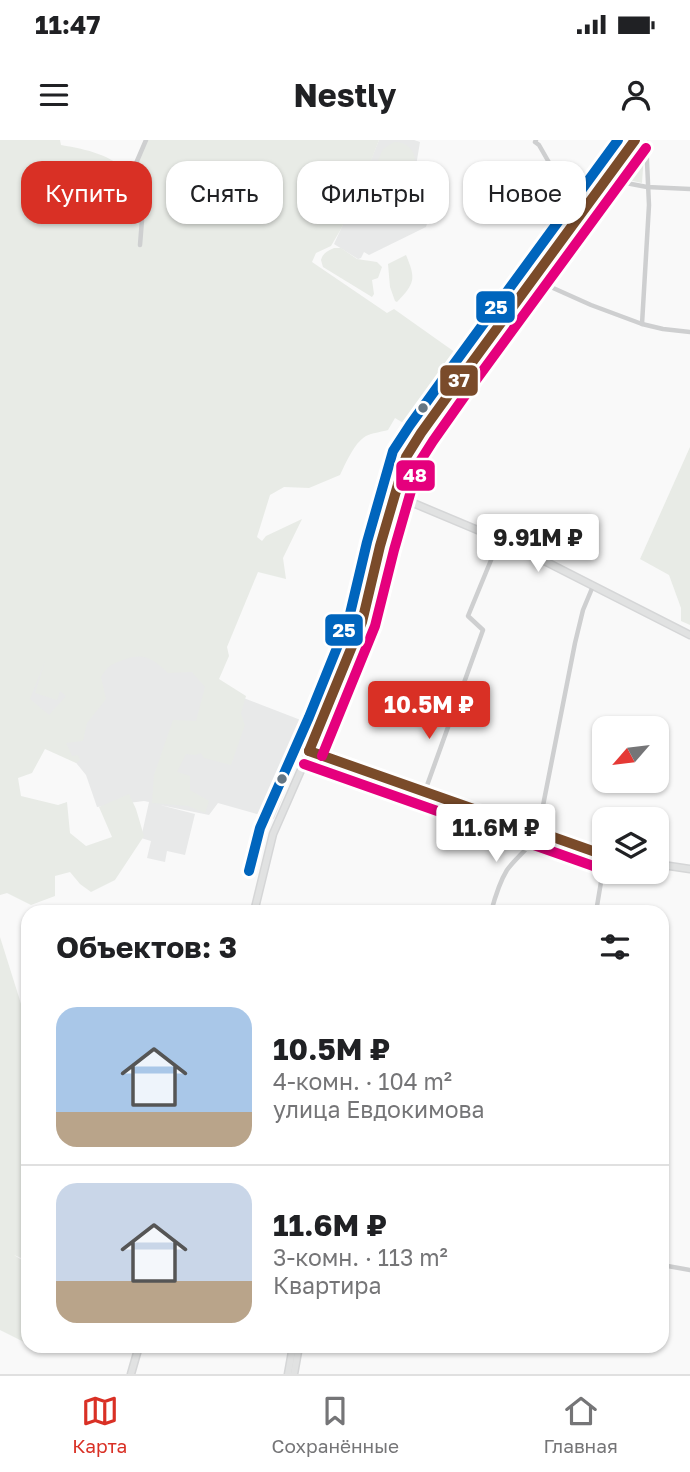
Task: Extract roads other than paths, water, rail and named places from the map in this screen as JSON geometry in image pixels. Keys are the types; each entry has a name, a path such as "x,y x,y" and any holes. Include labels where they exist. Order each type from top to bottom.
{"main road":[{"path":"257,905 273,834 362,622 394,495 407,457 635,140"},
{"path":"394,495 502,540 690,635"},
{"path":"309,751 592,851"},
{"path":"669,866 690,869"},
{"path":"131,1374 137,1353"},
{"path":"288,1374 292,1353"},
{"path":"294,1374 298,1353"}],"street":[{"path":"140,245 142,220 131,175 146,140"},
{"path":"536,140 555,173 591,198"},
{"path":"642,324 649,205 646,140"},
{"path":"605,179 647,187 690,189"},
{"path":"533,279 642,324 690,332"},
{"path":"425,791 483,630 468,616 496,548 502,540"},
{"path":"493,905 499,884 507,870 534,841 538,831 575,643 583,610 593,586"},
{"path":"597,905 601,884"},
{"path":"669,1266 690,1270"}]}
